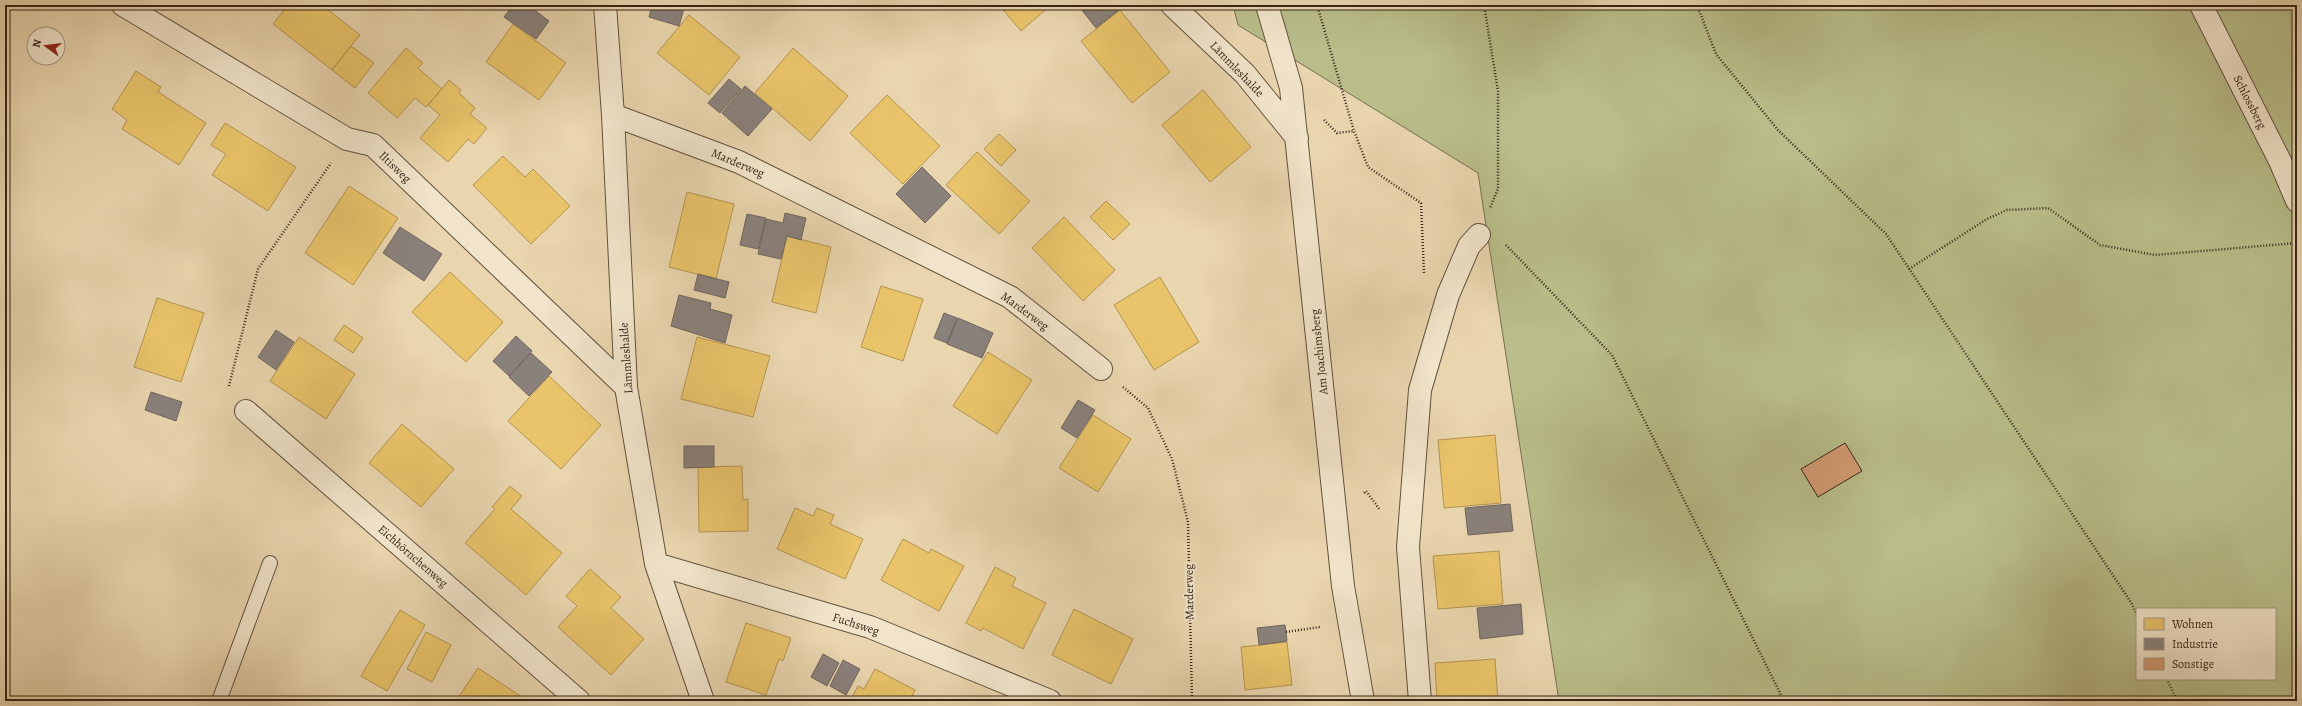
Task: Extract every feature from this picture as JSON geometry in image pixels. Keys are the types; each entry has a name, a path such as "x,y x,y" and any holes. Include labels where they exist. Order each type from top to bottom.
{"street":[{"name":"Iltisweg","path":"123,5 347,139 373,145 626,388"},
{"name":"Lämmleshalde","path":"605,5 614,115 626,388 656,564 703,701"},
{"name":"Lämmleshalde","path":"1172,5 1245,74 1297,138"},
{"name":"Am Joachimsberg","path":"1267,5 1291,88 1343,586 1364,701"},
{"name":"Schlossberg","path":"2201,5 2280,161 2297,200"},
{"name":"Marderweg","path":"614,115 739,162 1010,297 1101,369"},
{"path":"1420,701 1408,547 1420,390 1448,295 1469,246 1479,235"},
{"name":"Eichhörnchenweg","path":"246,411 579,701"},
{"name":"Fuchsweg","path":"656,564 870,627 1050,701"}],"lane":[{"path":"219,701 270,563"}],"path":[{"path":"1317,5 1354,131 1368,167 1421,203 1424,280"},
{"path":"1484,5 1498,91 1498,189 1479,235 1502,241 1612,355 1784,701"},
{"path":"1697,5 1716,54 1778,130 1886,234 2132,604 2136,613"},
{"path":"246,411 227,397 258,269 347,139"},
{"path":"1909,269 1987,219 2006,210 2048,208 2100,246 2155,255 2297,244"},
{"name":"Marderweg","path":"1101,369 1148,408 1172,459 1188,522 1192,701"},
{"path":"1337,523 1366,491 1408,547"},
{"path":"2167,680 2177,701"}],"green space":[{"path":"1233,5 2297,5 2297,701 1559,701 1478,173 1238,25"}],"building: Wohnen":[{"path":"288,5 322,5 360,35 332,70 273,24"},
{"path":"999,5 1051,5 1021,31"},
{"path":"1120,10 1170,72 1132,103 1081,41"},
{"path":"689,15 740,57 709,95 657,53"},
{"path":"513,24 566,63 539,100 486,62"},
{"path":"351,46 374,63 355,88 332,70"},
{"path":"406,48 423,63 418,68 442,89 426,107 415,98 397,118 368,93"},
{"path":"793,48 848,96 810,141 755,93"},
{"path":"136,71 161,87 158,92 206,123 179,165 122,129 127,120 112,109"},
{"path":"449,80 461,90 459,93 475,108 470,114 487,128 474,144 468,139 448,162 420,138 440,115 428,105"},
{"path":"1203,90 1251,147 1210,182 1162,125"},
{"path":"887,95 940,146 903,184 850,133"},
{"path":"225,123 296,167 268,211 212,175 226,154 211,145"},
{"path":"999,134 1016,150 1001,166 984,149"},
{"path":"977,152 1030,201 999,234 946,185"},
{"path":"503,156 525,177 533,169 570,206 531,244 473,185"},
{"path":"349,186 398,218 353,285 305,253"},
{"path":"687,192 734,204 716,279 669,267"},
{"path":"1106,201 1130,224 1113,240 1090,217"},
{"path":"1064,217 1115,270 1083,301 1032,248"},
{"path":"787,236 831,247 816,313 772,302"},
{"path":"450,272 503,322 466,362 412,312"},
{"path":"1160,277 1199,342 1154,370 1114,305"},
{"path":"881,286 923,299 903,361 861,347"},
{"path":"157,298 204,313 181,382 134,367"},
{"path":"344,325 363,338 353,353 334,340"},
{"path":"299,337 355,374 326,419 270,381"},
{"path":"697,337 770,356 753,417 681,399"},
{"path":"988,352 1032,380 997,434 953,406"},
{"path":"549,376 601,425 561,469 508,421"},
{"path":"1093,415 1131,439 1098,492 1059,468"},
{"path":"402,424 454,469 421,507 369,463"},
{"path":"1495,435 1501,503 1444,508 1438,440"},
{"path":"742,466 743,500 748,499 748,531 699,532 698,467"},
{"path":"510,486 522,496 511,509 562,553 526,595 465,543 495,509 492,507"},
{"path":"795,508 813,516 817,508 834,515 830,524 863,539 845,579 777,549"},
{"path":"903,539 929,553 931,549 964,566 939,611 881,580"},
{"path":"1499,551 1503,604 1438,609 1433,556"},
{"path":"995,567 1016,578 1012,586 1046,603 1023,649 983,628 981,631 966,623"},
{"path":"590,569 621,597 611,608 644,639 611,675 558,627 577,606 566,596"},
{"path":"1074,609 1133,639 1111,684 1052,655"},
{"path":"400,610 425,625 387,691 361,676"},
{"path":"746,623 791,638 783,661 779,659 766,695 726,682"},
{"path":"426,632 451,645 432,682 407,669"},
{"path":"1287,642 1292,685 1245,690 1241,647"},
{"path":"1495,659 1498,701 1437,701 1435,663"},
{"path":"478,668 525,699 524,701 456,701"},
{"path":"875,669 915,690 910,701 850,701 858,686 864,689"}],"building: Industrie":[{"path":"513,5 528,5 549,21 536,39 504,17"},
{"path":"652,5 685,5 679,26 649,17"},
{"path":"1086,5 1117,5 1120,9 1096,28 1081,9"},
{"path":"729,79 741,89 720,113 708,103"},
{"path":"745,86 772,109 748,136 722,113"},
{"path":"922,167 951,196 925,223 896,194"},
{"path":"785,213 806,218 801,240 787,236 781,259 758,254 766,219 783,223"},
{"path":"747,214 766,218 758,249 740,245"},
{"path":"400,227 442,254 424,281 383,253"},
{"path":"698,274 729,282 725,298 694,290"},
{"path":"679,295 711,303 710,309 732,315 725,343 671,326"},
{"path":"944,313 957,318 947,343 934,338"},
{"path":"958,318 993,333 982,358 947,344"},
{"path":"276,330 294,342 276,370 258,357"},
{"path":"516,336 532,351 509,376 493,361"},
{"path":"531,353 552,372 529,396 509,377"},
{"path":"151,392 182,402 176,421 145,410"},
{"path":"1078,400 1095,410 1077,438 1061,428"},
{"path":"684,446 714,446 714,467 684,468"},
{"path":"1510,504 1513,531 1468,535 1465,508"},
{"path":"1521,604 1523,634 1480,639 1477,608"},
{"path":"1285,625 1287,641 1259,645 1257,628"},
{"path":"823,654 839,663 827,686 811,677"},
{"path":"843,660 860,669 846,695 830,686"}],"building: Sonstige":[{"path":"1845,443 1862,471 1818,497 1801,469"}]}
